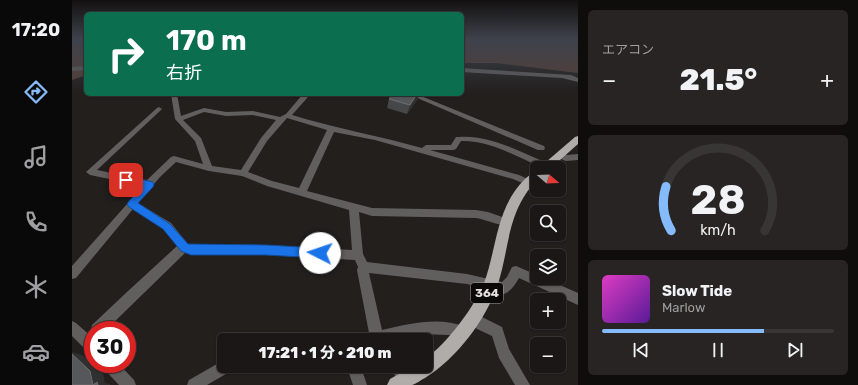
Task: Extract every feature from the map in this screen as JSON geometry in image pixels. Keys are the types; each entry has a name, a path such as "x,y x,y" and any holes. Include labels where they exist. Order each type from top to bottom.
{"highway":[{"name":"364","path":"552,161 578,139"},
{"name":"364","path":"405,382 440,357 472,318 490,284 505,222 512,204 530,182"}],"street":[{"path":"72,69 84,68"},
{"path":"464,70 562,76 571,77 578,80"},
{"path":"174,96 178,120 198,140 209,168"},
{"path":"243,173 264,140 306,96"},
{"path":"416,96 541,148"},
{"path":"150,184 90,172 159,109"},
{"path":"178,120 204,110 226,114 253,113 285,118 376,138 516,177 530,174"},
{"path":"301,193 331,129"},
{"path":"420,150 422,148 453,147 459,139 474,140 498,146 530,167"},
{"path":"559,155 566,158 578,157"},
{"path":"72,274 132,204 174,159 209,168 243,173 270,184 354,208 387,213 476,214 488,216 505,222"},
{"path":"132,204 167,226 184,248 191,250 266,250 358,255"},
{"path":"354,208 358,255 364,267 363,270 376,333"},
{"path":"106,321 184,248"},
{"path":"364,267 467,279 504,288 511,281 516,271 578,299"},
{"path":"472,318 482,325 497,332 504,353 523,385"},
{"path":"72,326 84,335"},
{"path":"401,333 421,328 450,329 461,332"},
{"path":"194,385 217,371"},
{"path":"118,373 129,385"},
{"path":"356,373 360,385"}],"shaded area":[{"path":"72,57 84,57 84,76 72,80"},
{"path":"464,57 578,57 578,73 496,63 464,63"}],"building":[{"path":"391,96 416,96 410,105 389,99"},
{"path":"72,354 84,365 84,373 90,373 93,385 72,385"}],"route":[{"path":"126,180 150,184 132,204 167,226 184,248 191,250 266,250 320,253"}]}
